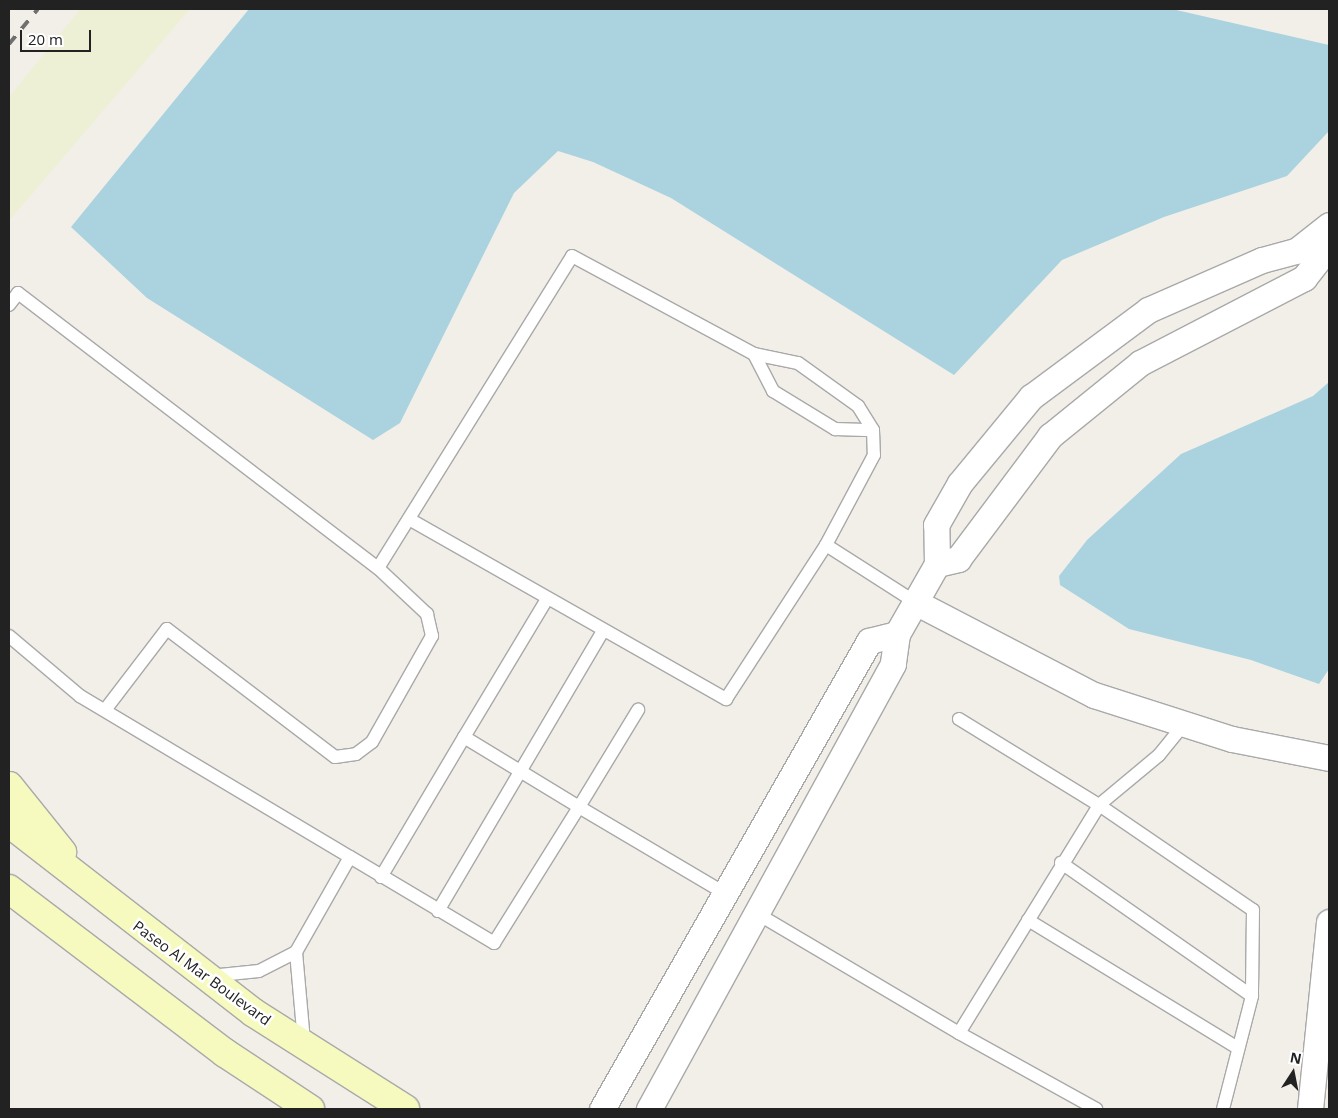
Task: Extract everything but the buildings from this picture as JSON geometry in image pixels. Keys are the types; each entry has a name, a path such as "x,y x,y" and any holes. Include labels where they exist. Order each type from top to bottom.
{"main road":[{"path":"9,786 98,896"},
{"name":"Paseo Al Mar Boulevard","path":"9,823 98,896 206,976 304,1045 405,1109"},
{"path":"9,889 225,1053 310,1109"}],"street":[{"path":"649,1109 894,664 898,634 937,564 936,524 960,483 1031,397 1148,310 1262,260 1296,251 1329,225"},
{"path":"937,564 958,559 1050,436 1140,363 1304,278 1329,246"},
{"path":"916,602 1094,696 1184,724 1329,758"},
{"path":"602,1109 723,892 869,641 898,634"},
{"path":"1310,1109 1329,922"}],"lane":[{"path":"378,568 572,256 754,354 798,363 858,406 873,430 874,455 826,545 726,699 603,631 409,519"},
{"path":"9,305 18,293 378,568 427,614 432,636 372,742 356,754 335,756 167,630 104,710"},
{"path":"754,354 773,391 834,429 873,430"},
{"path":"826,545 916,602"},
{"path":"381,877 547,599"},
{"path":"438,911 522,773 603,631"},
{"path":"9,636 80,696 494,943 580,807 638,710"},
{"path":"959,719 1099,805 1253,910 1252,996 1223,1109"},
{"path":"959,1033 1061,863 1099,805 1159,755 1184,724"},
{"path":"464,737 723,892"},
{"path":"206,976 259,971 296,952 350,858"},
{"path":"1061,863 1252,996"},
{"path":"756,913 959,1033 1096,1109"},
{"path":"1028,920 1238,1048"},
{"path":"296,952 304,1045"}],"green space":[{"path":"80,9 190,9 9,221 9,97"}],"water":[{"path":"249,9 1172,9 1329,45 1329,131 1287,176 1164,217 1062,260 954,375 671,198 593,162 558,151 514,193 400,423 373,440 147,298 71,227"},
{"path":"1329,382 1329,669 1319,684 1251,660 1129,629 1060,585 1059,576 1087,540 1181,454 1313,396"}],"railway":[{"path":"9,44 38,9"}]}
